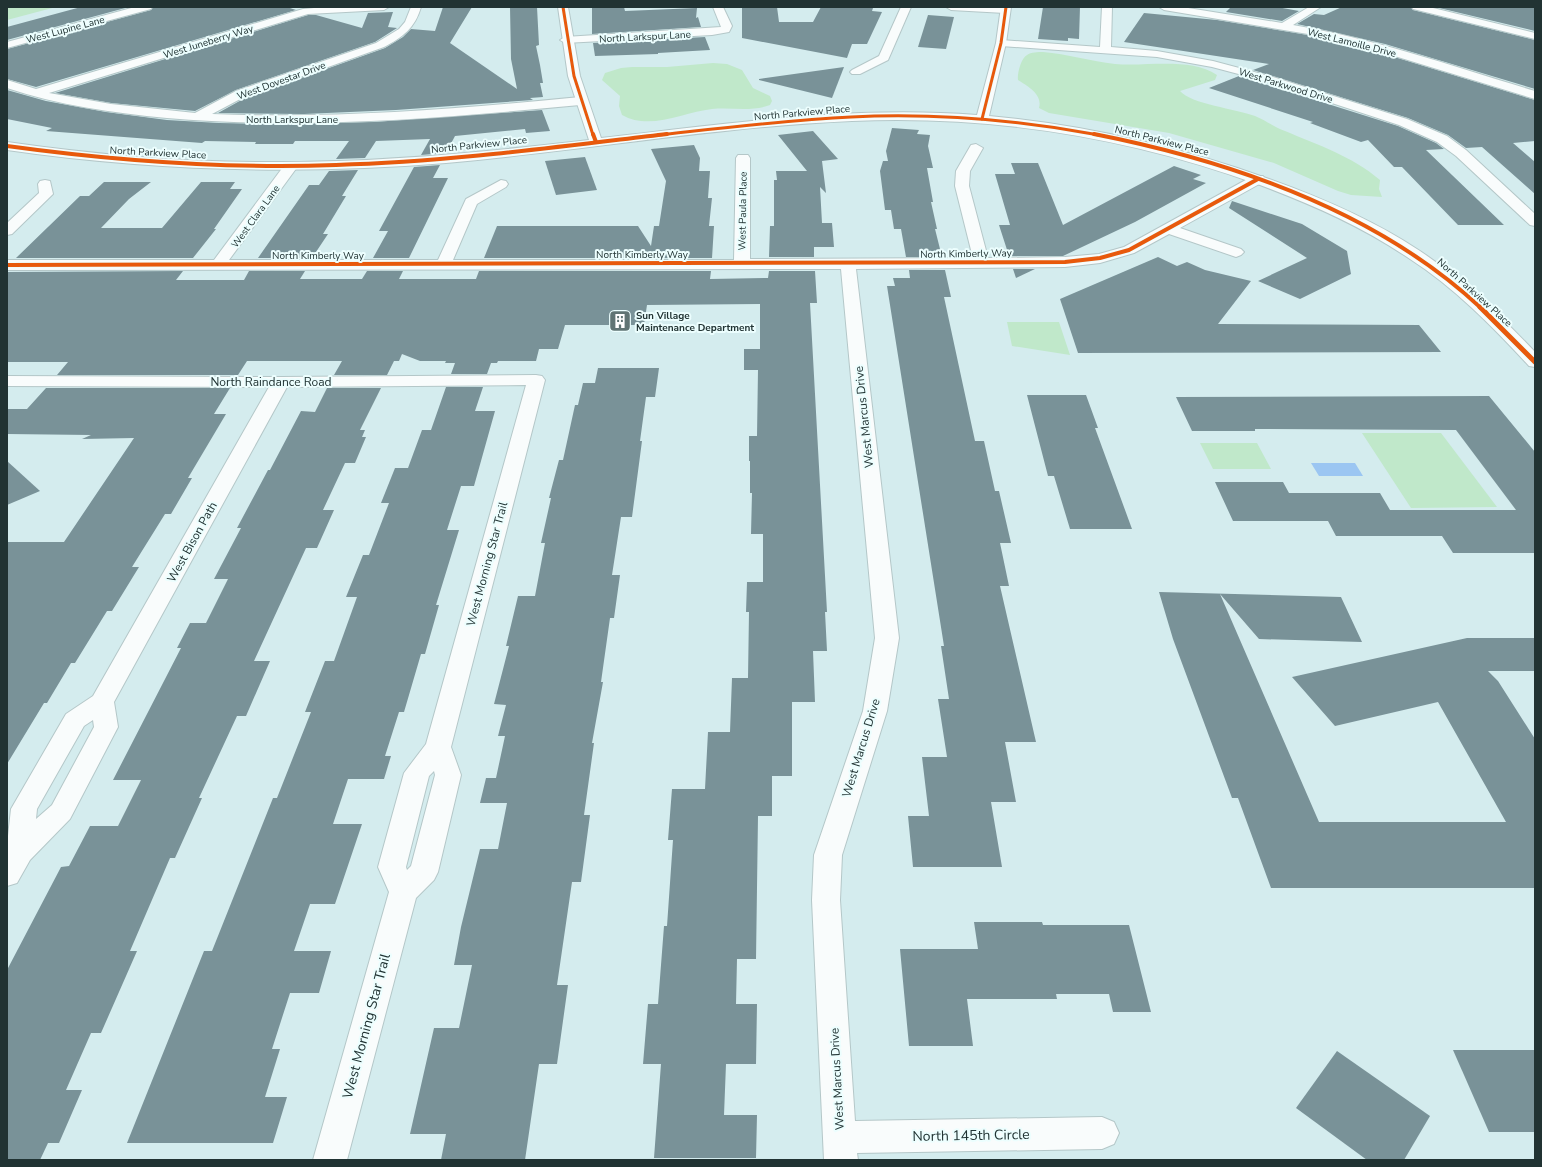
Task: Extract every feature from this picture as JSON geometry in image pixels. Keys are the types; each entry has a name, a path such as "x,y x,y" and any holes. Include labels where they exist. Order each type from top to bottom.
{"street":[{"name":"West Lupine Lane","path":"7,45 147,7"},
{"name":"West Juneberry Way","path":"35,93 307,11 384,7"},
{"name":"West Dovestar Drive","path":"194,117 253,89 370,50 399,35 408,28 416,7"},
{"path":"563,7 565,40 580,101 596,142"},
{"name":"North Larkspur Lane","path":"565,40 725,30 726,26 718,7"},
{"path":"856,72 884,58 906,7"},
{"path":"951,7 1005,9 1001,43 982,119"},
{"path":"1105,49 1107,7"},
{"name":"West Lamoille Drive","path":"1164,7 1285,26 1379,48 1535,95"},
{"path":"1285,26 1316,7"},
{"path":"1416,7 1535,36"},
{"name":"West Parkwood Drive","path":"1001,43 1105,49 1157,54 1213,64 1269,79 1421,129 1442,139 1460,153 1535,222"},
{"path":"370,50 387,54"},
{"name":"North Larkspur Lane","path":"7,84 35,93 72,102 194,117 282,120 401,118 580,101"},
{"name":"North Parkview Place","path":"7,146 106,159 202,165 292,166 373,164 445,159 596,142 837,118 887,115 982,119 1057,127 1138,142 1206,161 1258,179 1341,213 1415,255 1436,270 1473,302 1535,362"},
{"path":"976,148 963,171 962,186 982,263"},
{"name":"West Paula Place","path":"742,264 743,158"},
{"name":"West Clara Lane","path":"218,265 292,166"},
{"name":"North Kimberly Way","path":"7,265 848,264 1065,262 1100,258 1129,250 1170,229 1258,179"},
{"path":"7,231 46,194 45,184"},
{"path":"444,264 471,202 501,184"},
{"path":"1170,229 1236,252"},
{"name":"West Marcus Drive","path":"841,1148 826,900 828,855 875,711 887,638 848,264"},
{"name":"North Raindance Road","path":"7,380 281,382 536,380"},
{"name":"West Morning Star Trail","path":"330,1160 403,892 392,867 417,773 438,747 536,380"},
{"name":"West Bison Path","path":"13,863 24,808 75,720 102,702 281,382"},
{"name":"West Bison Path","path":"13,863 61,812 106,727 102,702"},
{"name":"North 145th Circle","path":"841,1148 1102,1133"}],"green space":[{"path":"7,7 56,7 7,20"},
{"path":"1043,52 1115,64 1181,64 1206,69 1217,75 1215,80 1180,91 1186,96 1204,103 1255,116 1358,164 1380,180 1379,189 1382,197 1351,195 1338,191 1274,163 1169,133 1049,113 1039,108 1039,99 1033,91 1018,80 1018,74 1023,59 1029,54"},
{"path":"713,63 727,64 742,70 753,88 770,96 772,101 770,105 749,109 712,109 667,119 644,121 622,115 619,106 620,96 602,80 605,73 621,68 667,67"},
{"path":"1007,322 1059,322 1070,355 1012,346"},
{"path":"1362,433 1441,433 1497,507 1411,508"},
{"path":"1200,443 1257,443 1271,469 1213,469"}],"water":[{"path":"1311,463 1355,463 1363,476 1319,476"}],"building":[{"path":"81,7 129,7 7,40 7,27"},
{"path":"153,7 287,7 296,10 36,87 7,79 7,49 151,10"},
{"path":"443,7 472,7 450,43 517,89 511,59 510,7 537,7 539,45 536,46 543,83 540,83 543,97 530,98 533,100 396,110 304,114 218,113 245,98 385,48 403,37 411,29 435,31"},
{"path":"592,7 624,7 625,11 697,8 696,18 698,17 701,27 592,34"},
{"path":"742,7 777,7 779,22 813,22 821,7 873,8 872,11 882,12 867,44 852,44 847,58 742,38"},
{"path":"1043,7 1080,7 1079,39 1068,38 1068,41 1038,39"},
{"path":"1231,7 1277,7 1299,11 1282,21 1226,12"},
{"path":"1342,7 1411,7 1413,10 1535,40 1535,89 1385,44 1297,24 1314,14 1324,15"},
{"path":"1435,7 1535,7 1535,31"},
{"path":"393,12 388,27 397,28 375,42 236,90 195,111 111,103 55,93 308,15 316,15 362,28 368,13"},
{"path":"1144,13 1217,20 1320,37 1375,51 1535,100 1535,141 1513,143 1535,162 1535,194 1482,147 1466,148 1448,135 1408,118 1253,70 1269,64 1124,42"},
{"path":"928,15 954,17 946,49 918,47"},
{"path":"705,37 710,50 658,54 595,56 593,43"},
{"path":"844,67 832,98 759,80 759,79"},
{"path":"1239,76 1398,126 1436,143 1444,149 1426,150 1504,225 1458,225 1402,167 1394,167 1368,140 1361,142 1310,123 1313,122 1209,88"},
{"path":"7,90 46,101 106,112 167,120 219,123 270,124 374,122 542,110 550,131 526,133 525,129 455,136 446,153 421,155 430,139 376,141 365,158 336,159 349,141 295,141 293,144 255,144 256,142 205,141 202,143 46,131 52,128 7,119"},
{"path":"892,128 919,130 917,134 930,135 928,146 933,168 927,168 933,202 931,202 937,229 935,229 942,257 906,257 901,229 894,229 891,210 885,210 880,171 883,161 888,161 886,151"},
{"path":"813,131 838,159 822,161 826,193 820,187 822,223 832,223 834,247 814,247 814,257 769,257 770,226 774,226 774,180 777,180 776,171 807,171 778,135"},
{"path":"694,145 700,158 699,171 710,171 708,198 712,198 709,226 714,226 712,258 484,258 497,226 638,226 651,246 654,226 659,226 666,181 651,149"},
{"path":"585,157 597,190 556,195 545,161"},
{"path":"1011,163 1038,163 1063,225 1174,166 1201,175 1193,179 1206,183 1135,222 1063,256 1009,256 999,225 1010,225 995,174 1015,174"},
{"path":"440,165 433,178 448,178 409,258 373,258 388,231 379,231 414,167"},
{"path":"358,170 342,196 346,196 323,234 328,234 312,258 258,258 309,185 319,185 329,171"},
{"path":"104,182 151,182 129,199 101,228 162,228 201,182 235,182 230,189 242,189 214,229 216,229 193,258 16,258 80,196 89,196"},
{"path":"1232,201 1302,224 1347,251 1351,274 1300,299 1258,281 1307,258 1229,208"},
{"path":"1158,257 1177,266 1187,262 1205,270 1251,281 1218,324 1419,325 1441,352 1078,353 1060,299"},
{"path":"1013,269 1035,269 1016,278"},
{"path":"909,270 945,270 951,297 944,297 975,441 984,441 995,491 999,491 1011,543 1000,543 1009,586 1000,586 1036,742 1005,742 1016,802 991,802 1002,867 913,867 908,816 929,816 922,757 947,757 938,699 949,699 941,646 944,646 887,286 895,286 893,278 910,278"},
{"path":"183,271 176,280 244,280 249,271 305,271 300,279 362,279 367,271 403,271 399,279 476,279 479,271 711,271 710,279 768,278 769,271 815,271 817,303 810,303 827,612 825,612 827,651 813,651 815,702 792,702 792,776 772,776 772,816 758,816 756,959 737,959 736,1004 757,1004 756,1064 726,1064 724,1115 757,1115 756,1158 654,1158 661,1064 643,1064 648,1004 658,1004 664,926 667,926 673,840 668,840 672,789 705,789 708,732 730,732 732,678 748,678 749,612 746,612 747,582 763,582 763,534 751,534 752,493 750,493 749,461 749,436 757,436 758,370 744,370 744,349 760,349 760,304 647,305 644,325 565,325 558,349 539,349 536,361 498,361 497,363 491,363 487,374 451,374 455,363 445,363 446,361 420,361 402,354 399,361 394,361 387,375 334,375 342,361 247,361 238,375 57,375 68,362 7,362 7,272"},
{"path":"598,368 659,368 655,397 646,397 632,517 621,517 612,575 620,575 614,618 610,618 601,682 603,682 592,743 594,743 584,815 590,815 581,882 572,882 557,985 568,985 557,1064 539,1064 525,1160 441,1160 446,1134 410,1134 434,1028 459,1028 472,965 454,965 461,927 480,849 498,849 507,803 480,803 486,778 496,778 505,736 498,736 506,705 494,704 509,646 506,646 518,596 535,596 545,543 541,543 551,498 549,498 559,460 563,460 575,405 578,405 583,383 595,383"},
{"path":"446,387 483,387 475,411 495,411 474,486 461,486 447,530 459,530 436,605 439,605 425,654 421,654 404,712 399,712 385,756 391,756 384,779 348,779 333,824 362,824 335,904 310,904 294,951 331,951 319,993 290,993 272,1049 280,1049 265,1097 287,1097 273,1143 127,1143 204,951 212,951 273,798 277,798 311,712 305,712 325,661 334,661 357,597 346,597 363,555 369,555 389,503 381,503 395,468 408,468 422,430 431,430"},
{"path":"46,388 230,388 214,414 226,414 188,478 192,478 171,514 165,514 132,567 139,567 112,611 107,611 75,663 71,663 47,703 44,703 7,764 7,542 64,542 134,438 82,439 91,435 7,434 7,409 27,409"},
{"path":"327,388 381,388 360,430 365,430 362,437 366,437 355,463 345,463 323,510 334,510 317,548 306,548 254,661 270,661 246,716 237,716 199,798 202,798 175,858 170,858 130,951 137,951 101,1033 91,1033 66,1090 82,1090 59,1143 48,1143 40,1160 7,1160 7,970 61,867 69,866 90,826 118,826 141,780 113,780 181,648 177,648 190,623 206,623 228,579 214,579 241,528 237,528 268,470 270,470 301,411 315,412"},
{"path":"1027,395 1086,395 1098,428 1095,428 1132,529 1070,529 1054,476 1048,476"},
{"path":"1489,396 1535,452 1535,553 1453,553 1442,536 1336,536 1328,521 1233,521 1215,482 1283,482 1289,493 1380,493 1390,510 1516,510 1456,430 1255,429 1255,431 1192,431 1176,397"},
{"path":"7,461 40,491 7,505"},
{"path":"1159,592 1341,597 1362,642 1259,639 1220,594 1319,822 1506,822 1438,702 1335,726 1292,677 1467,638 1535,638 1535,671 1488,671 1498,681 1535,739 1535,888 1271,888 1238,798 1232,798 1173,639"},
{"path":"974,922 1042,922 1043,925 1129,925 1151,1012 1113,1012 1109,994 1056,994 1057,999 967,999 973,1046 909,1046 900,949 978,949"},
{"path":"1453,1050 1535,1050 1535,1132 1489,1132"},
{"path":"1337,1051 1430,1116 1404,1160 1367,1160 1296,1108"}],"cycle path":[{"path":"563,7 567,42 574,76 583,109 596,142"},
{"path":"982,119 1001,43 1006,7"},
{"path":"7,146 61,154 116,159 226,166 280,166 390,163 445,159 750,125 852,117 908,116 963,118 1072,130 1125,140 1231,170 1343,213 1414,254 1446,277 1493,319 1535,362"},
{"path":"7,265 848,264 1065,262 1100,258 1129,250 1258,179"}],"place":[{"name":"Sun Village Maintenance Department","path":"620,321"}]}
